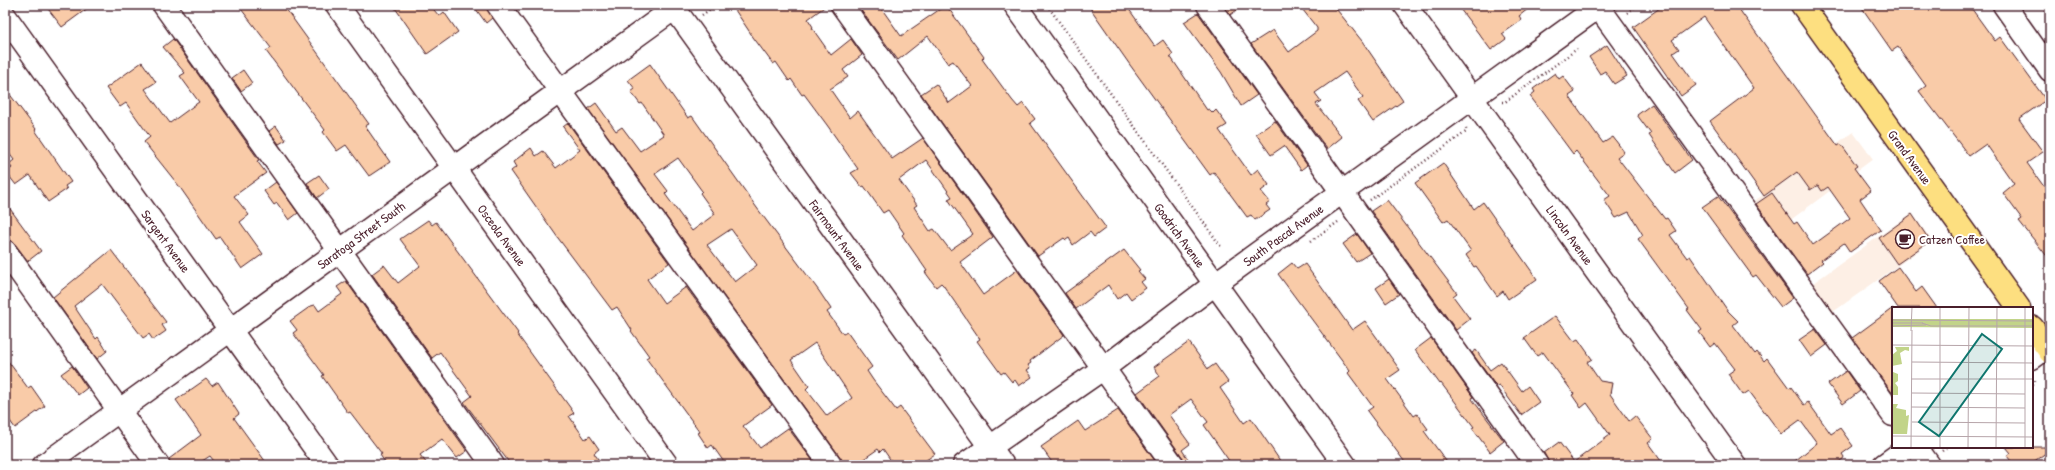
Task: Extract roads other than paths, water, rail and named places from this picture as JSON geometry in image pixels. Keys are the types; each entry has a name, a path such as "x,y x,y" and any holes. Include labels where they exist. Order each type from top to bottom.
{"main road":[{"name":"Grand Avenue","path":"1802,5 2017,307"},
{"path":"2033,329 2045,350"}],"street":[{"path":"164,5 341,250 493,465"},
{"name":"Osceola Avenue","path":"337,5 667,465"},
{"path":"498,5 832,465"},
{"path":"842,5 1173,465"},
{"name":"Goodrich Avenue","path":"1014,5 1345,465"},
{"path":"1208,5 1538,465"},
{"name":"Lincoln Avenue","path":"1405,5 1735,465"},
{"path":"2004,5 2050,70"},
{"name":"Saratoga Street South","path":"44,465 675,6"},
{"name":"Fairmount Avenue","path":"675,6 1003,465"},
{"path":"1599,6 1892,414"},
{"name":"South Pascal Avenue","path":"964,465 1104,368 1342,191 1599,6"},
{"name":"Sargent Avenue","path":"5,16 327,465"},
{"path":"5,251 158,465"},
{"path":"1884,465 1908,448"},
{"path":"1917,448 1929,465"}],"place":[{"name":"Catzen Coffee","path":"1905,239"}]}
